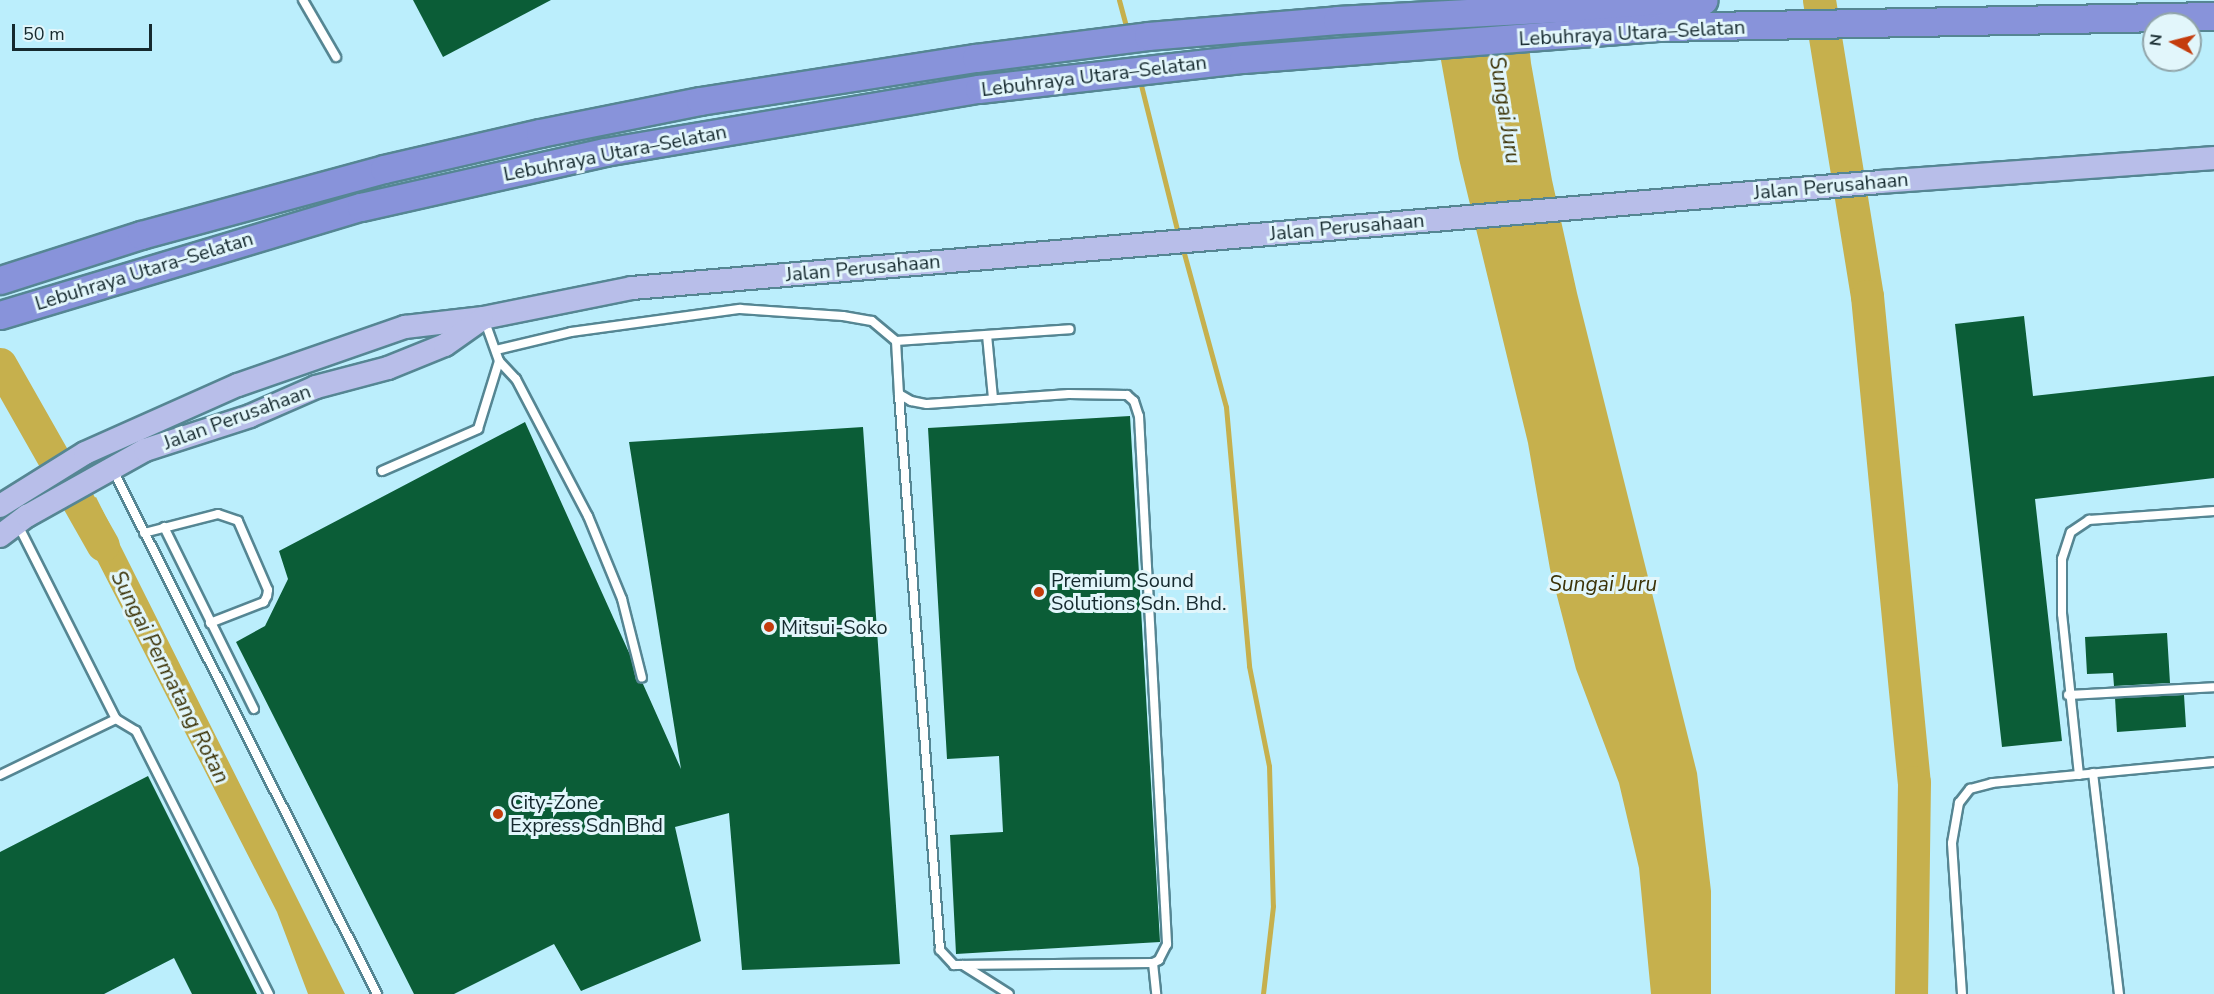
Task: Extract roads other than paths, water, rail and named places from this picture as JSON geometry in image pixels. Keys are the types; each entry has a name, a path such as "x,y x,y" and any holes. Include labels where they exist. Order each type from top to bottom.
{"highway":[{"name":"Lebuhraya Utara–Selatan","path":"0,280 153,232 384,169 540,132 722,98 976,58 1148,36 1337,20 1572,5 1703,0"},
{"name":"Lebuhraya Utara–Selatan","path":"7,312 361,207 605,152 809,115 1110,72 1341,50 1577,35 1661,27 2214,16"}],"main road":[{"name":"Jalan Perusahaan","path":"6,502 85,453 238,385 405,327 483,318 632,288 1880,182 2214,158"},
{"name":"Jalan Perusahaan","path":"15,525 88,480 145,450 250,416 316,387 388,368 445,345 483,318"}],"lane":[{"path":"303,0 336,57"},
{"path":"496,350 571,332 740,309 872,321 896,341 1070,329"},
{"path":"483,318 499,361 516,379 588,516 622,599 642,678"},
{"path":"987,335 993,398"},
{"path":"896,341 899,394 940,950 954,965 1153,963 1159,960 1167,944 1138,416 1134,401 1127,395 993,398 927,404 899,394"},
{"path":"382,471 478,429 499,361"},
{"path":"112,468 377,994"},
{"path":"2079,775 2068,695 2062,559 2071,532 2089,520 2214,511"},
{"path":"144,533 218,514 238,521 268,590 267,596 264,602 210,623"},
{"path":"15,525 116,719 136,731 269,994"},
{"path":"164,527 254,709"},
{"path":"2068,695 2214,687"},
{"path":"0,776 116,719"},
{"path":"1962,994 1952,843 1959,803 1970,789 1992,783 2214,762"},
{"path":"2093,773 2119,994"},
{"path":"1153,963 1156,994"},
{"path":"963,965 1009,994"}],"water":[{"name":"Sungai Juru","path":"1430,0 1524,0 1531,63 1552,180 1577,293 1697,773 1711,891 1711,994 1651,994 1639,868 1619,783 1576,669 1550,569 1528,443 1459,159"},
{"path":"96,497 345,994 308,994 277,912 72,511"}],"waterway":[{"path":"1119,0 1127,30"},
{"path":"1819,0 1867,296 1914,782 1911,994"},
{"path":"1139,77 1179,237"},
{"path":"1182,246 1226,407 1249,666 1269,766 1273,906 1263,994"},
{"name":"Sungai Permatang Rotan","path":"0,364 103,545"}],"place":[{"name":"Premium Sound Solutions Sdn. Bhd.","path":"1039,592"},
{"name":"Mitsui-Soko","path":"769,627"},
{"name":"City-Zone Express Sdn Bhd","path":"498,814"}]}
